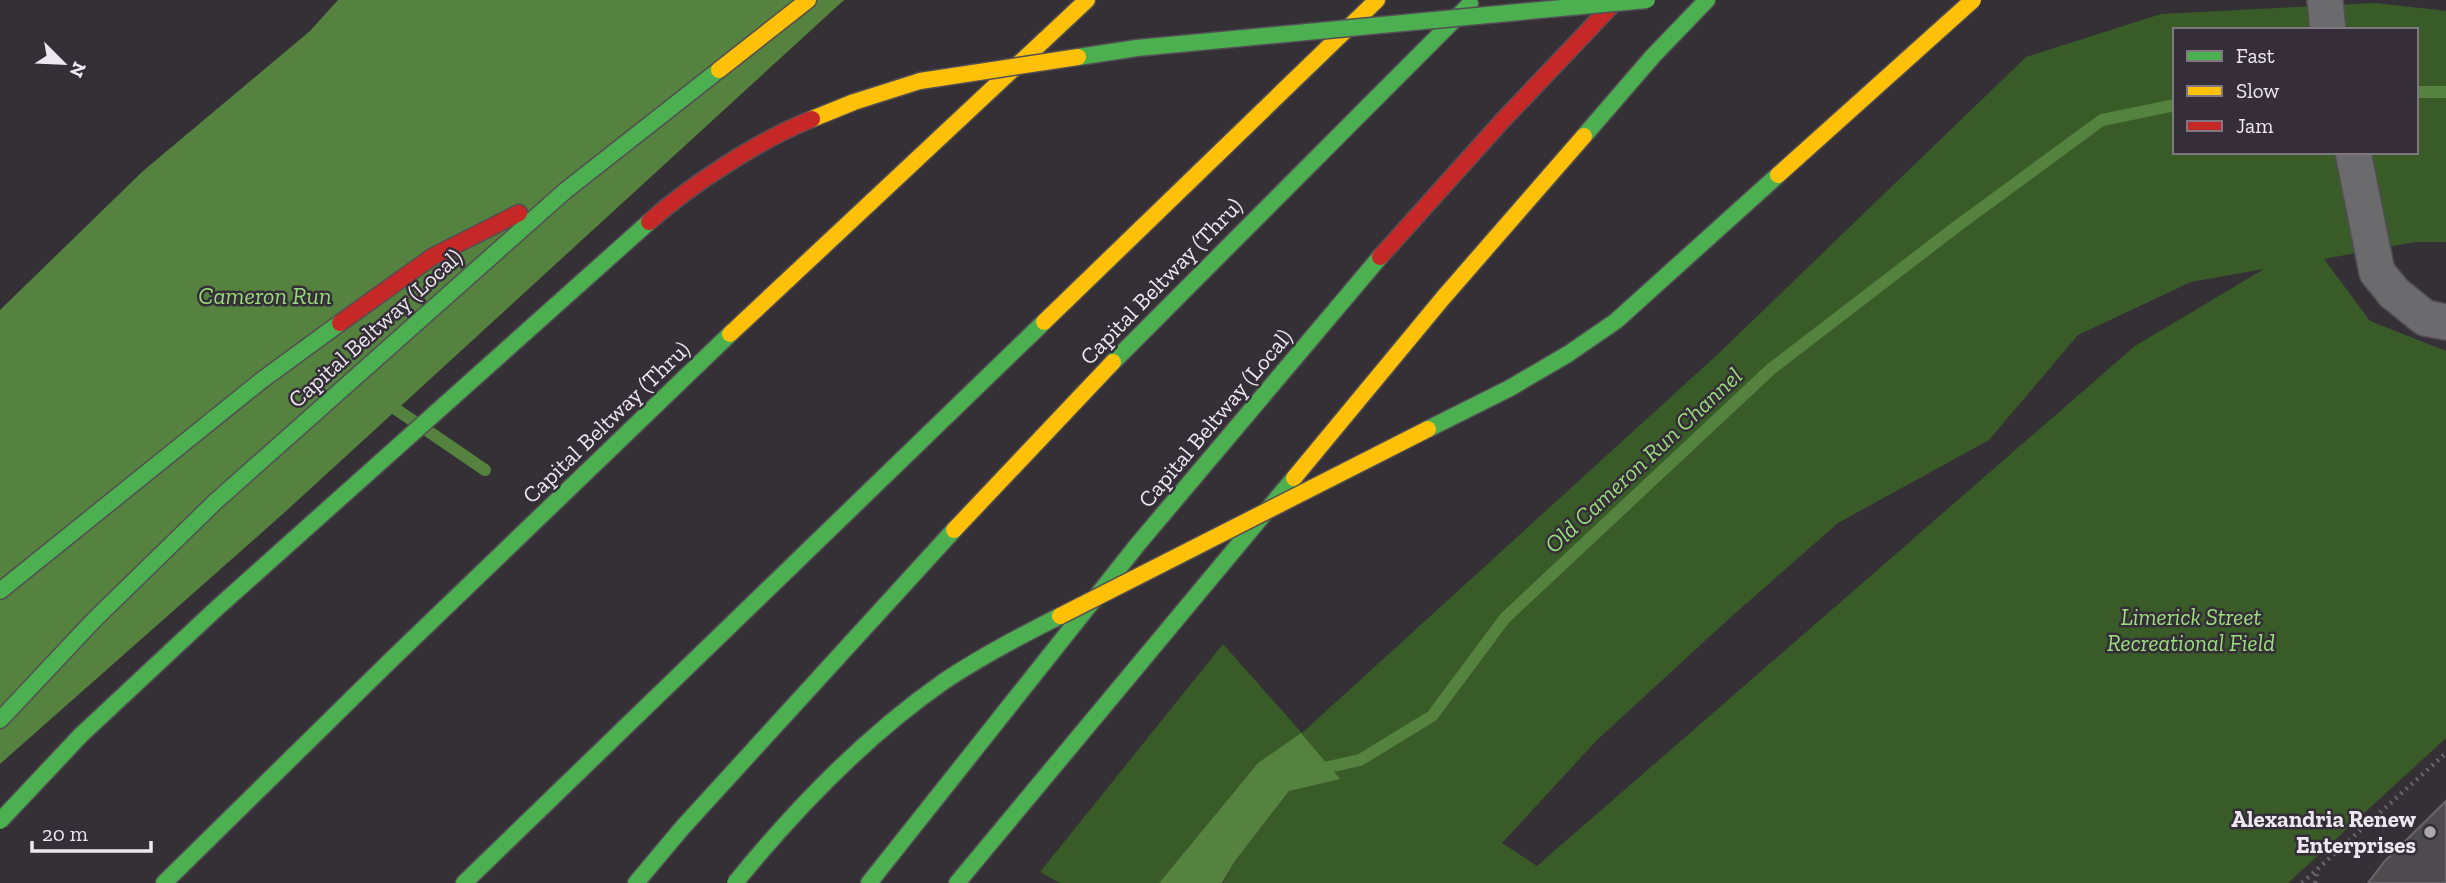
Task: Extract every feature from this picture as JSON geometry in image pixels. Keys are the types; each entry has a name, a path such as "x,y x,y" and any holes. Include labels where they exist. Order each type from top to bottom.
{"highway":[{"name":"Capital Beltway (Local)","path":"0,720 94,620 215,502 565,191 808,0"},
{"name":"Capital Beltway (Thru)","path":"164,883 398,650 921,152 1087,0"},
{"path":"464,883 1377,0"},
{"name":"Capital Beltway (Thru)","path":"636,883 683,827 951,533 1149,324 1474,0"},
{"name":"Capital Beltway (Local)","path":"869,883 1177,496 1390,246 1556,62 1616,0"},
{"path":"0,821 81,735 218,608 645,225 725,166 793,127 854,102 920,81 988,69 1137,48 1647,0"},
{"path":"957,883 1443,298 1653,56 1707,0"},
{"path":"735,883 813,793 875,734 935,688 1018,637 1510,388 1568,354 1616,321 1973,0"},
{"path":"0,591 262,380 432,257 565,191"}],"street":[{"path":"2325,0 2328,28"},
{"path":"2353,154 2377,272 2394,293 2435,320"}],"path":[{"path":"2302,883 2446,753"},
{"path":"2315,883 2318,868"}],"green space":[{"name":"Limerick Street Recreational Field","path":"2375,3 2446,11 2446,242 2415,242 2324,259 2370,321 2446,351 2446,738 2288,883 1223,883 1235,861 1289,791 1258,763 1159,883 1060,883 1040,872 1223,644 1302,733 1718,354 2026,57 2161,14","holes":["2264,269 2135,346 1537,866 1502,843 1597,740 1838,523 1989,440 2078,335 2191,282"]}],"water":[{"name":"Cameron Run","path":"338,0 844,0 285,512 0,764 0,310 143,171 310,31"},
{"path":"1301,733 1340,779 1289,791 1235,861 1222,883 1159,883 1258,763"}],"building":[{"name":"Alexandria Renew Enterprises","path":"2446,801 2446,883 2368,883 2384,862"}],"waterway":[{"name":"Old Cameron Run Channel","path":"2418,92 2446,92"},
{"name":"Old Cameron Run Channel","path":"1315,770 1360,760 1432,716 1505,618 1771,369 1956,227 2102,120 2173,105"},
{"path":"384,401 485,470"}],"traffic: fast":[{"path":"1078,57 1137,48 1647,0"},
{"path":"1584,136 1653,56 1707,0"},
{"path":"1113,362 1470,4"},
{"path":"0,720 94,620 215,502 565,191 719,70"},
{"path":"1428,429 1510,388 1568,354 1616,321 1778,175"},
{"path":"0,821 81,735 217,608 649,222"},
{"path":"869,883 1138,544 1380,257"},
{"path":"464,883 1044,322"},
{"path":"0,591 262,380 340,323"},
{"path":"164,883 730,334"},
{"path":"957,883 1294,478"},
{"path":"636,883 683,827 954,530"},
{"path":"735,883 807,801 885,726 957,673 1060,616"}],"traffic: slow":[{"path":"719,70 808,0"},
{"path":"730,334 1087,0"},
{"path":"1044,322 1377,0"},
{"path":"1778,175 1973,0"},
{"path":"812,119 920,81 1078,57"},
{"path":"1294,478 1443,298 1584,136"},
{"path":"954,530 1113,362"},
{"path":"1060,616 1428,429"}],"traffic: jam":[{"path":"1380,257 1503,120 1617,0"},
{"path":"649,222 727,164 771,138 812,119"},
{"path":"340,323 432,257 519,213"}],"place":[{"name":"Alexandria Renew Enterprises","path":"2430,832"}]}
